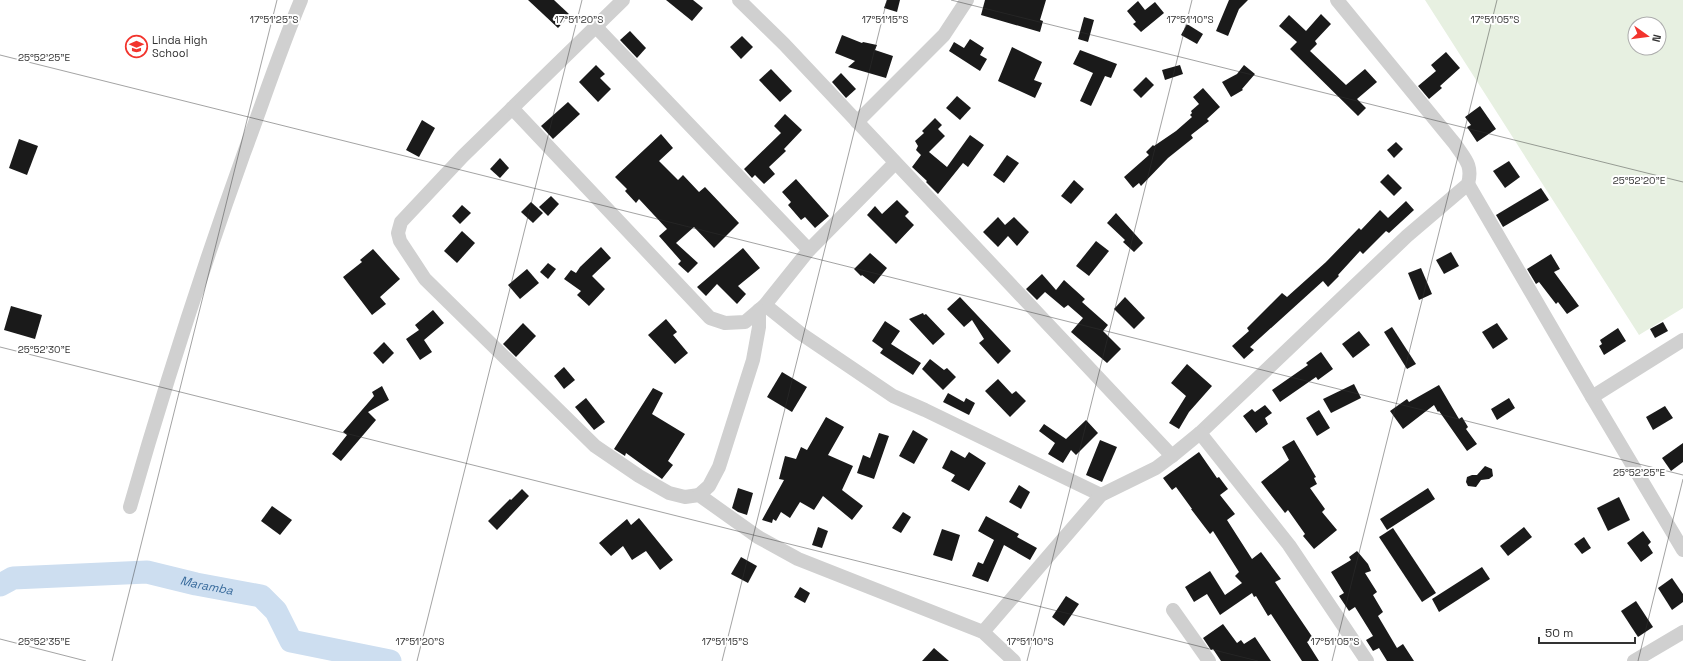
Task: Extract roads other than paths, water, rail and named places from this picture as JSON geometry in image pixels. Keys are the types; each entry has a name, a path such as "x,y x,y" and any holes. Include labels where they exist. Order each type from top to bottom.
{"street":[{"path":"130,507 153,429 221,218 284,41 301,0"},
{"path":"622,0 463,156 401,222 398,232 400,241 425,279 595,446 639,476 668,493 685,497 699,495 709,486 719,467 753,360 762,308"},
{"path":"739,0 784,44 1172,456"},
{"path":"857,122 944,35 967,0"},
{"path":"984,632 1102,495 1156,468 1200,433 1407,236 1468,184 1471,174 1468,163 1455,144 1338,0"},
{"path":"596,27 809,250"},
{"path":"512,108 710,318 725,323 745,322 762,308 809,250 895,163"},
{"path":"1468,184 1683,550"},
{"path":"762,308 893,396 1102,495"},
{"path":"1592,397 1683,340"},
{"path":"1200,433 1289,544 1367,661"},
{"path":"699,495 758,537 798,559 984,632 1014,661"},
{"path":"1173,610 1209,661"},
{"path":"1634,661 1683,632"}],"waterway":[{"name":"Maramba","path":"0,585 13,578 147,572 196,584 261,596 276,611 291,641 390,661"}],"place":[{"name":"Linda High School","path":"137,46"}]}
